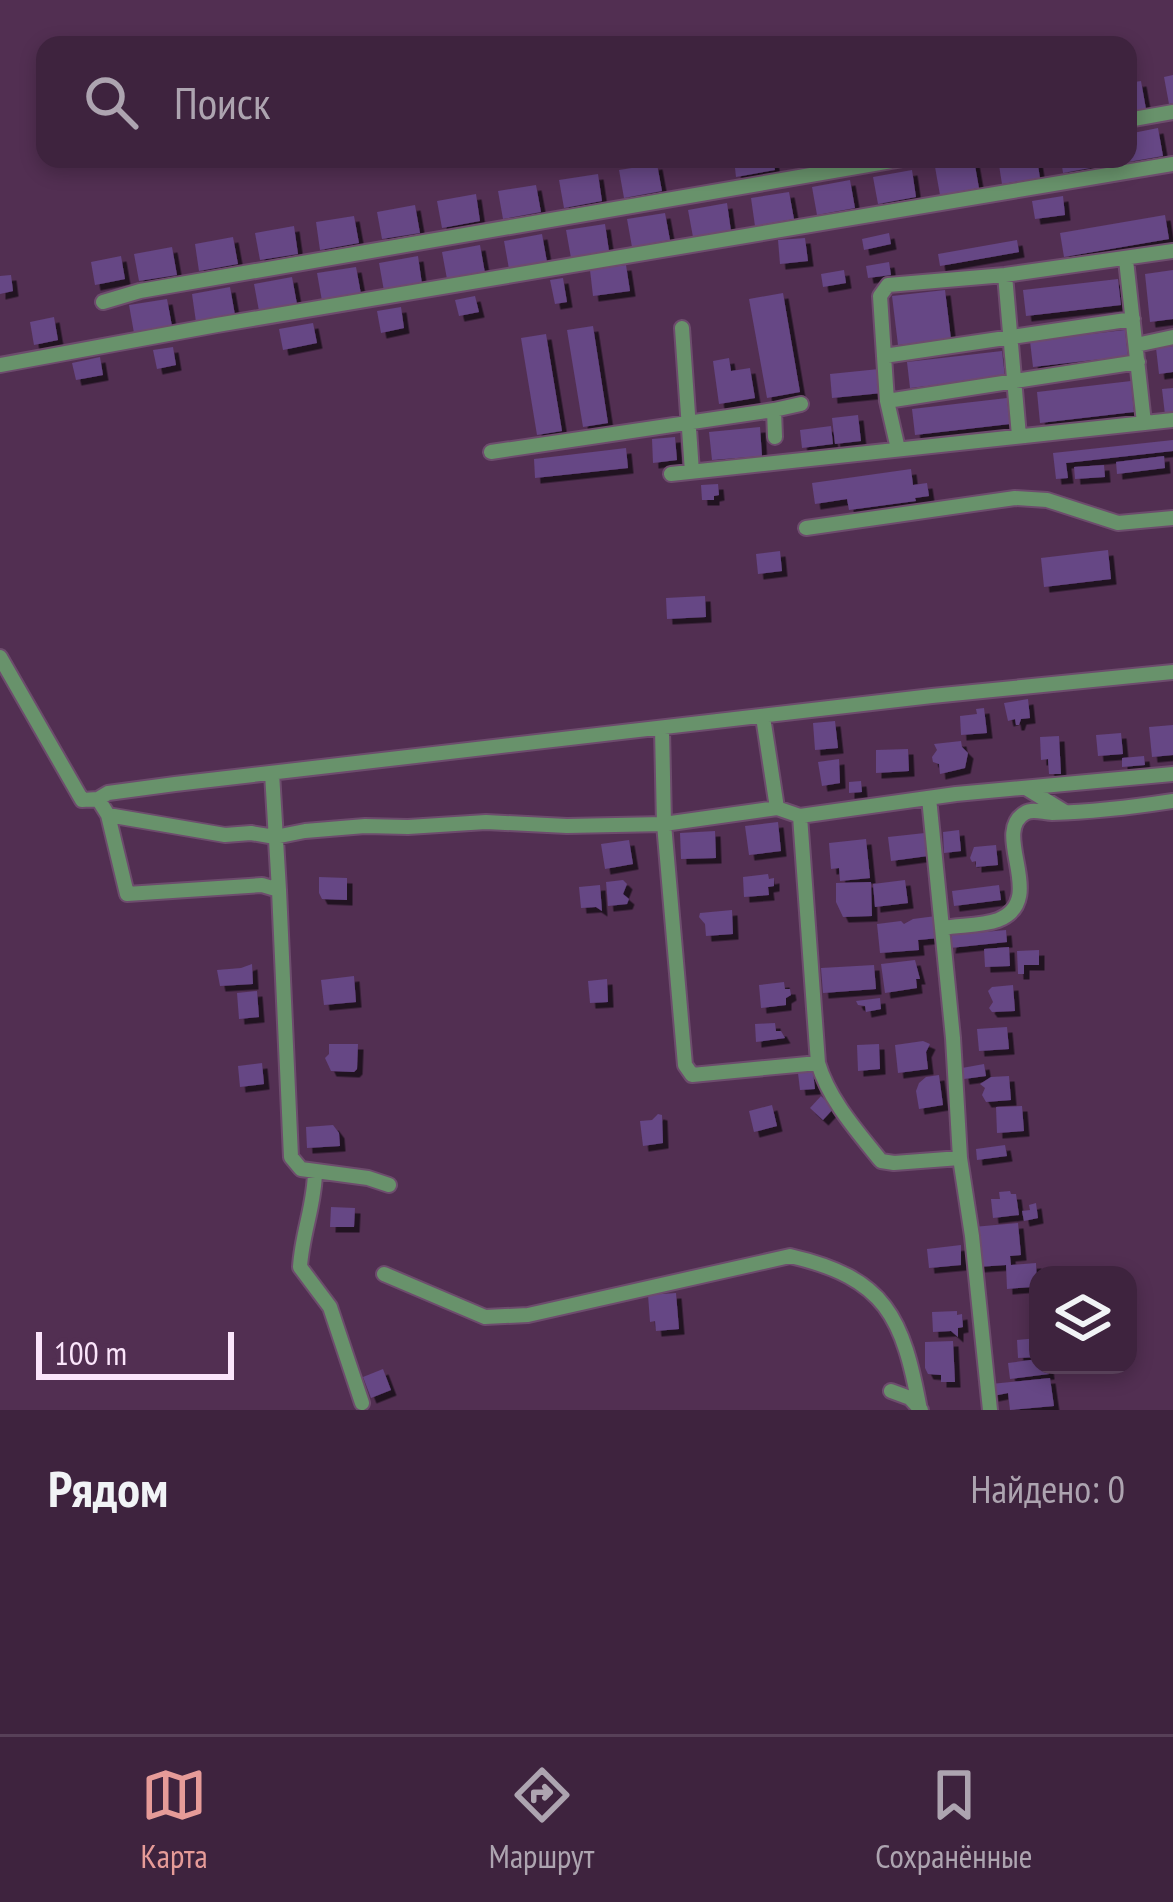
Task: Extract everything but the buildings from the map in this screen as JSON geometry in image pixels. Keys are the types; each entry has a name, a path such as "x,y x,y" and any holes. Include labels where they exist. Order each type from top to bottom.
{"street":[{"path":"1137,118 1173,112"},
{"path":"0,365 1173,164"},
{"path":"103,302 140,291 851,168"},
{"path":"898,449 887,401 880,296 888,285 1005,275 1173,251"},
{"path":"1126,260 1144,423"},
{"path":"1005,275 1019,436"},
{"path":"884,356 1133,320"},
{"path":"682,328 692,472"},
{"path":"1136,345 1173,337"},
{"path":"887,401 1138,362"},
{"path":"491,452 801,404"},
{"path":"774,410 775,436"},
{"path":"671,474 1173,420"},
{"path":"806,528 1015,498 1047,500 1118,523 1173,518"},
{"path":"0,657 82,800 272,773 1173,672"},
{"path":"764,717 776,808"},
{"path":"662,729 664,824 686,1065 692,1075 818,1063"},
{"path":"272,773 291,1157 301,1169 389,1185"},
{"path":"108,815 225,835 275,837 365,826 664,824 776,808 800,815 1173,774"},
{"path":"1026,788 1065,812"},
{"path":"929,798 960,1158 990,1410"},
{"path":"98,799 108,815 128,894 262,885 279,890"},
{"path":"943,928 999,920 1014,908 1021,891 1013,838 1023,814 1173,801"},
{"path":"800,815 818,1063 824,1084 881,1161 960,1158"},
{"path":"315,1171 315,1195 302,1238 300,1267 330,1307 362,1403"},
{"path":"384,1274 485,1316 528,1316 790,1256 815,1262 866,1284 884,1303 900,1330 921,1410"},
{"path":"891,1391 910,1398 921,1410"}]}
